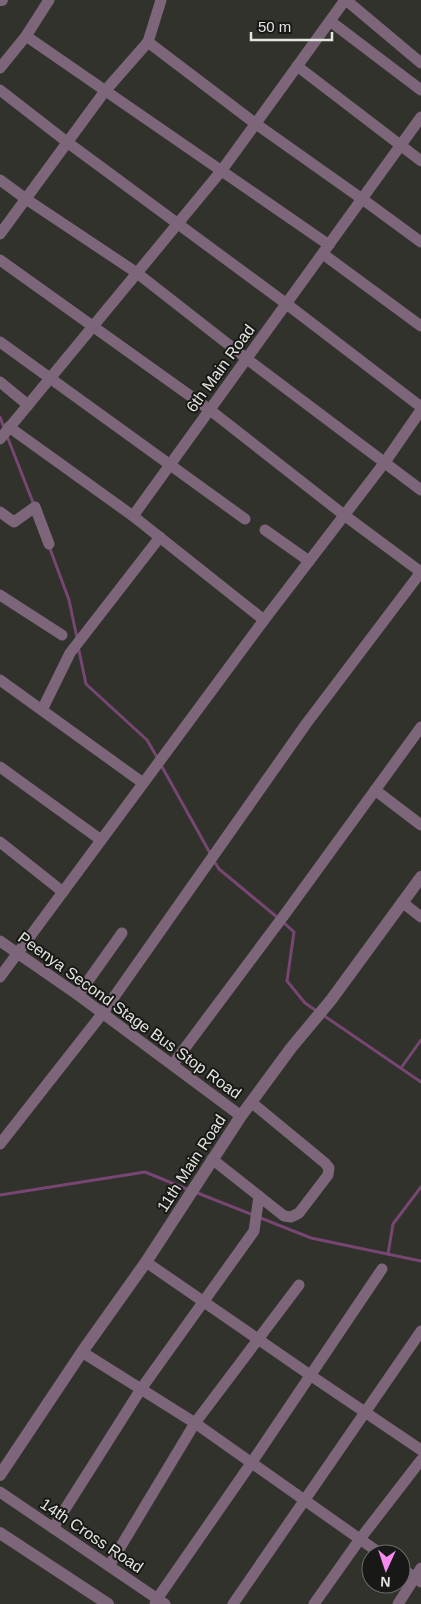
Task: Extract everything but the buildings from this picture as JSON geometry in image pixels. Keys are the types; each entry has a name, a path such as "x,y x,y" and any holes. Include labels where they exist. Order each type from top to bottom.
{"street":[{"path":"0,68 26,36 49,0"},
{"path":"0,234 105,92 148,42 161,0"},
{"path":"0,439 222,170 345,0 421,63"},
{"path":"330,21 421,90"},
{"path":"26,36 105,92 222,170 421,326"},
{"path":"148,42 256,124 421,242"},
{"path":"297,66 421,161"},
{"path":"0,90 286,304 421,409 385,462 264,620 0,977"},
{"name":"6th Main Road","path":"133,516 402,145 421,116"},
{"path":"0,180 26,200 137,273 247,359 421,490"},
{"path":"0,260 210,410 344,515 421,572 306,724 102,1014 0,1144"},
{"path":"0,342 245,519"},
{"path":"0,382 28,405"},
{"path":"9,427 133,516 264,620"},
{"path":"0,512 14,522 35,506 49,544"},
{"path":"265,530 309,561"},
{"path":"42,710 70,653 160,537"},
{"path":"0,595 62,635"},
{"path":"0,680 143,783"},
{"path":"173,1064 275,928 421,727"},
{"path":"0,767 101,840"},
{"path":"375,790 421,824"},
{"path":"0,842 62,892"},
{"name":"11th Main Road","path":"0,1475 82,1352 146,1262 241,1116 291,1048 325,1008 421,877"},
{"path":"402,902 421,917"},
{"path":"78,995 122,933"},
{"name":"Peenya Second Stage Bus Stop Road","path":"0,941 78,995 241,1116"},
{"path":"212,1160 284,1216 291,1217 299,1213 328,1176 329,1168 325,1162 251,1102"},
{"path":"53,1528 141,1388 254,1231 259,1196"},
{"path":"146,1262 421,1450"},
{"path":"159,1602 382,1269"},
{"path":"109,1566 195,1423 299,1285"},
{"path":"233,1604 421,1331"},
{"path":"82,1352 195,1423 366,1544"},
{"path":"314,1604 421,1460"},
{"name":"14th Cross Road","path":"0,1492 159,1602"},
{"path":"0,1533 108,1604"},
{"path":"398,1604 419,1576"}],"waterway":[{"path":"0,417 4,428"},
{"path":"7,436 34,505"},
{"path":"49,546 69,600 77,638"},
{"path":"78,646 86,684 147,740 158,759"},
{"path":"161,765 210,853"},
{"path":"214,861 219,869 278,918"},
{"path":"283,922 294,932 287,981 305,1003 318,1012"},
{"path":"323,1015 421,1082"},
{"path":"401,1068 421,1040"},
{"path":"0,1195 145,1172 189,1190"},
{"path":"388,1254 393,1224 421,1187"},
{"path":"195,1192 311,1238 421,1261"}]}
